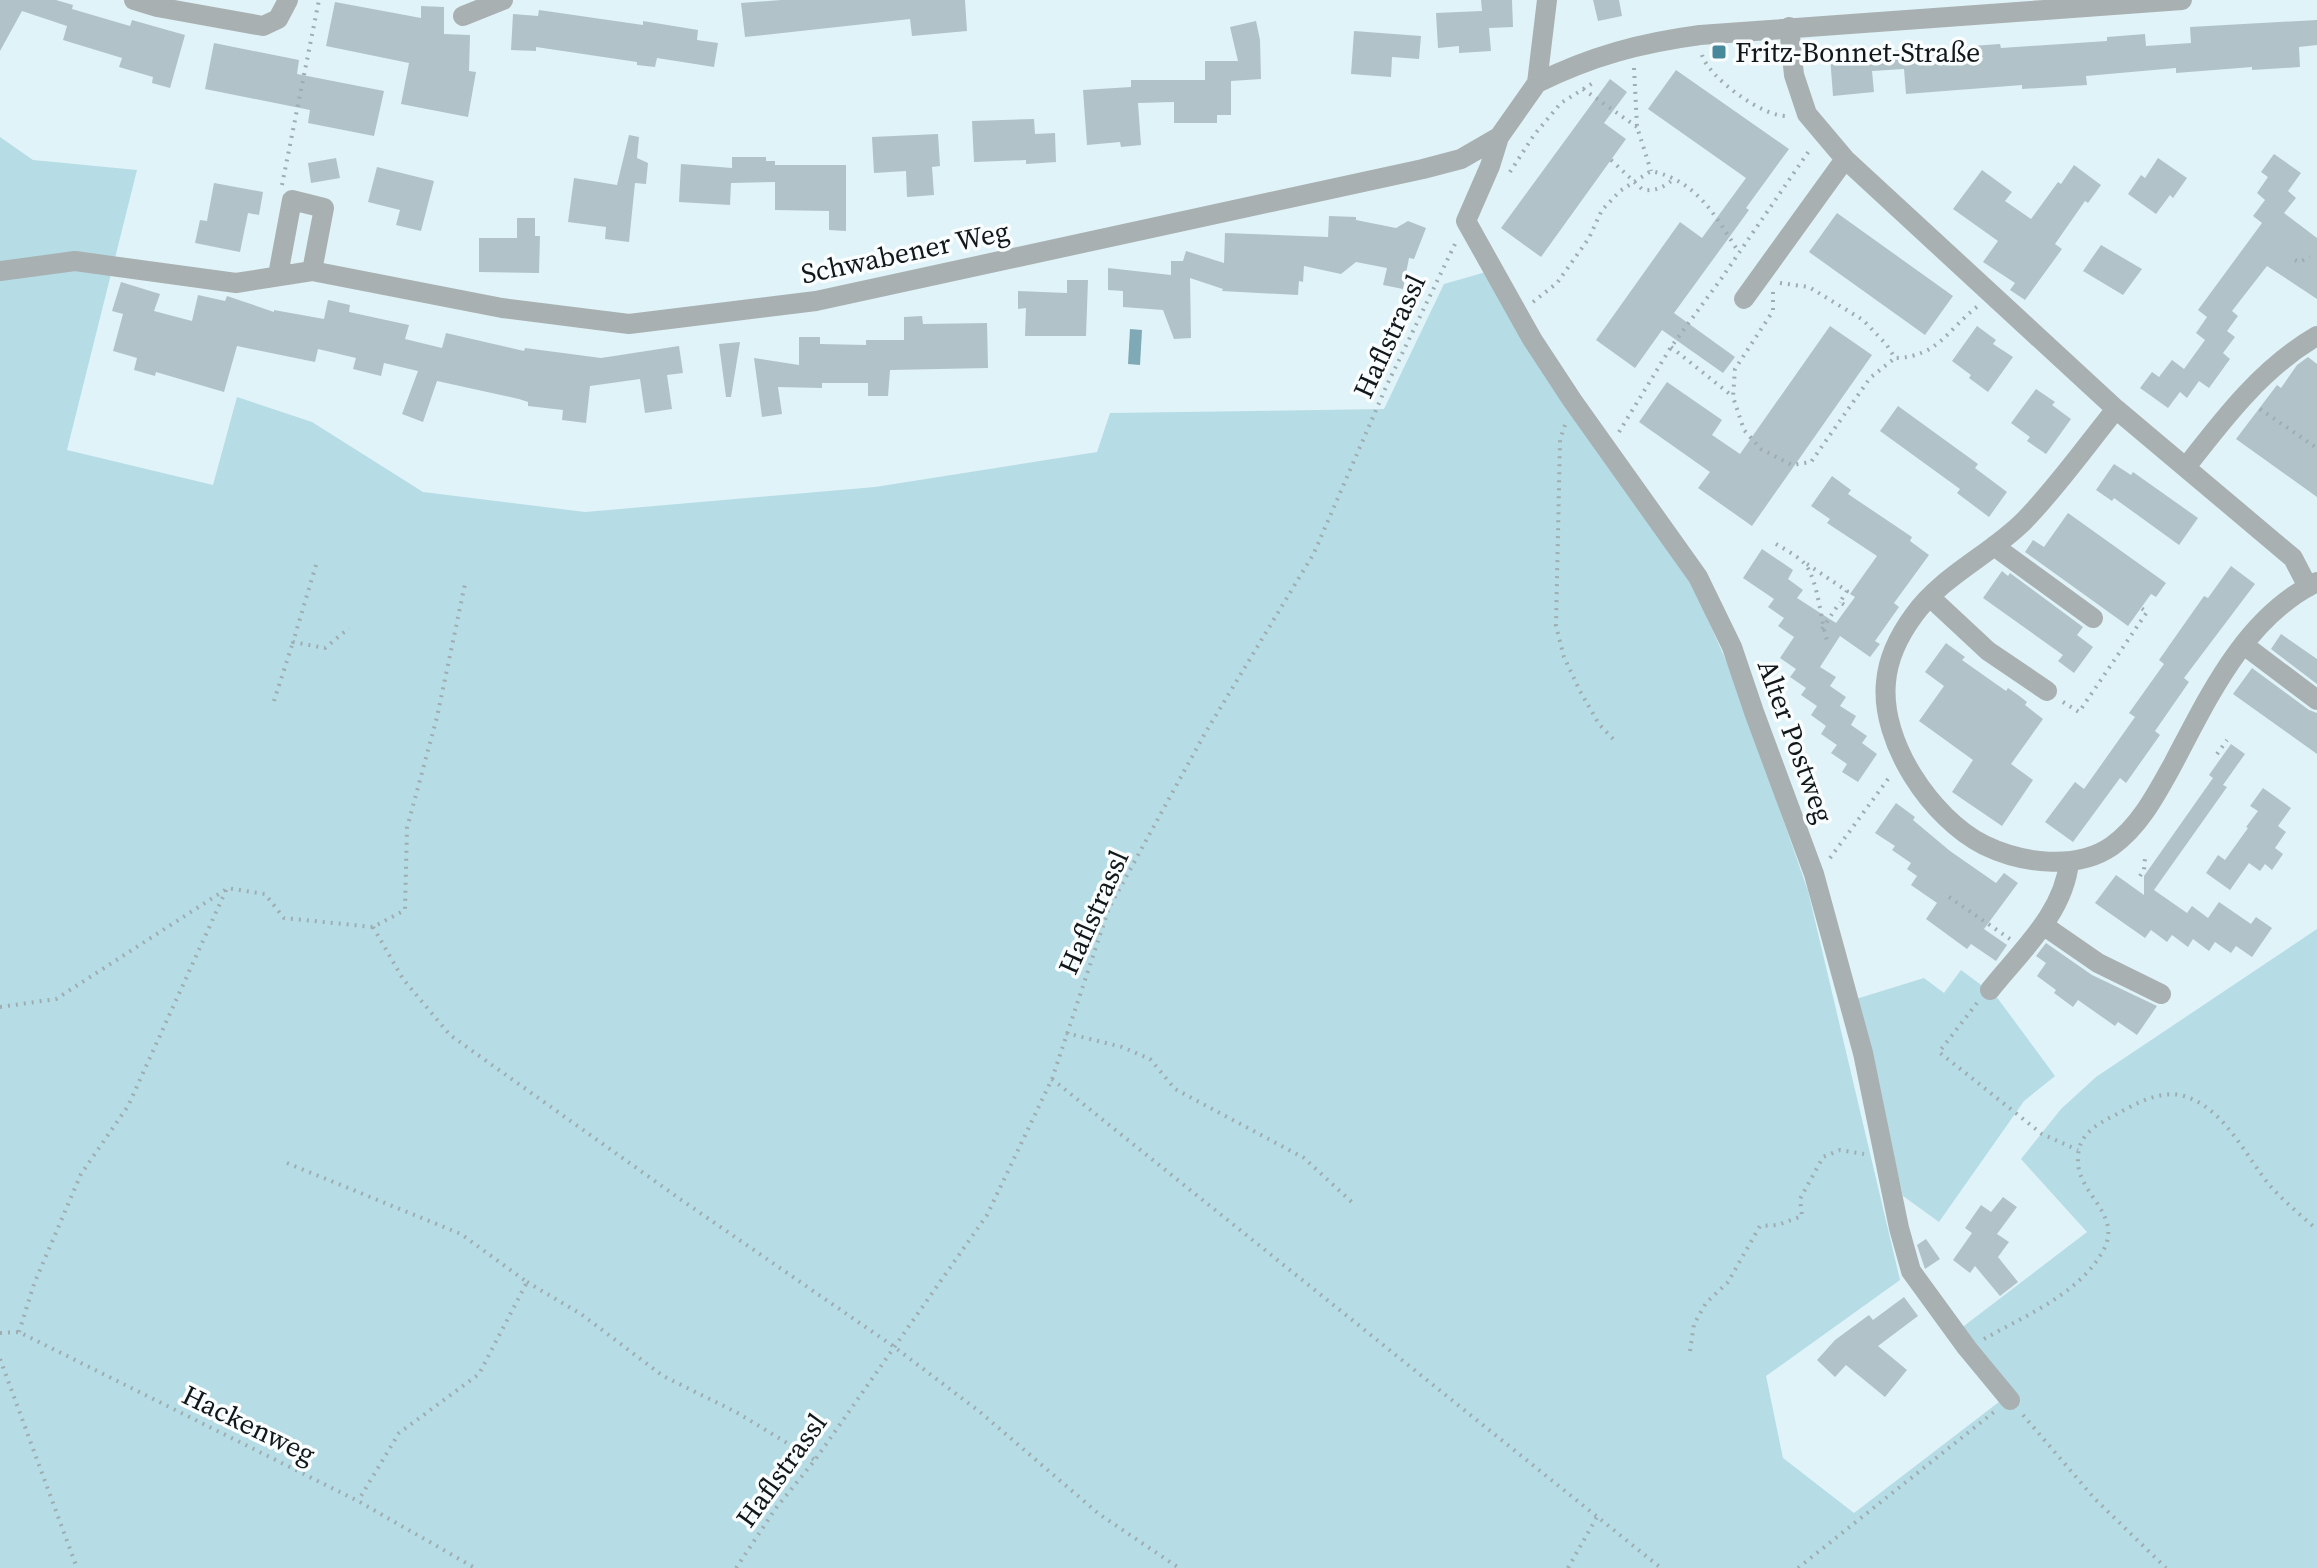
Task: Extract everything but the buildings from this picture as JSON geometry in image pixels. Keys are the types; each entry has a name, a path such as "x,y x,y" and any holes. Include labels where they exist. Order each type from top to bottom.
{"street":[{"path":"134,0 263,26 278,19 288,0"},
{"path":"1499,137 1537,83 1547,0"},
{"path":"1537,83 1606,53 1649,42 1789,27 2182,0"},
{"path":"463,16 497,2"},
{"path":"1789,27 1794,75 1807,114 1845,159 2116,409 2293,558 2312,584 2279,606 2220,677 2157,794 2138,820 2110,847 2069,862 2038,861 1981,843 1933,803 1905,763 1892,734 1885,685 1888,665 1914,614 1930,597 2022,523 2116,409"},
{"name":"Schwabener Weg","path":"0,271 75,261 236,283 312,271 502,308 629,324 816,301 1423,169 1461,159 1499,137"},
{"name":"Alter Postweg","path":"1499,137 1466,221 1532,339 1698,577 1732,647 1814,874 1863,1053 1911,1271 1967,1348 2010,1400"},
{"path":"1744,299 1845,159"},
{"path":"278,275 292,200 324,208 312,271"},
{"path":"2186,467 2264,374 2317,336"},
{"path":"1994,546 2093,618"},
{"path":"1930,597 1988,651 2047,691"},
{"path":"2244,645 2317,700"},
{"path":"1990,990 2055,909 2069,862"},
{"path":"2043,925 2098,963 2161,994"}],"path":[{"path":"292,200 282,184 319,0"},
{"path":"1702,57 1715,77 1778,117"},
{"path":"1621,71 1633,69 1637,127 1651,171"},
{"path":"1510,173 1534,135 1561,103 1601,76"},
{"path":"1584,90 1637,127"},
{"path":"1621,428 1671,347 1809,151"},
{"path":"1611,160 1643,190 1663,188 1675,178"},
{"path":"1541,297 1557,283 1589,238 1602,210 1633,181 1651,171 1686,184 1714,215 1738,252"},
{"name":"Haflstrassl","path":"736,1568 987,1215 1052,1079 1109,908 1204,735 1314,553 1386,387 1452,249"},
{"path":"2295,260 2299,262 2310,257"},
{"path":"1774,283 1773,311 1735,369 1733,397 1744,430 1761,449 1792,465 1811,462 1870,378 1895,358 1914,357 1926,352 1970,312"},
{"path":"1783,284 1809,287 1863,320 1895,358"},
{"path":"1671,347 1733,397"},
{"path":"1572,400 1560,440 1556,626 1564,657 1580,691 1599,724 1615,741"},
{"path":"2251,403 2317,448"},
{"path":"1776,544 1847,591 1822,629"},
{"path":"1805,563 1819,600 1822,629 1828,643"},
{"path":"274,701 316,565"},
{"path":"0,1007 56,999 227,888 265,894 284,918 373,927 405,910 407,828 437,717 465,584"},
{"path":"1840,602 1846,606"},
{"path":"2047,691 2079,712 2147,612 2138,606"},
{"path":"293,642 325,648 349,628"},
{"path":"2217,754 2227,740"},
{"path":"1814,874 1890,776 1905,763"},
{"path":"2140,876 2145,858"},
{"path":"19,1332 34,1284 81,1174 128,1106 227,888"},
{"path":"1949,897 2023,949"},
{"path":"373,927 403,979 450,1035 893,1346 980,1412 1099,1514 1179,1568"},
{"path":"1990,990 1969,1010 1939,1052 2042,1134 2078,1150"},
{"path":"1066,1033 1122,1047 1150,1059 1175,1089 1304,1158 1355,1205"},
{"path":"1052,1079 1661,1568"},
{"path":"1967,1348 2058,1297 2085,1276 2105,1248 2109,1231 2105,1214 2078,1174 2078,1150 2083,1136 2097,1124 2138,1103 2160,1096 2179,1095 2211,1113 2236,1138 2272,1188 2317,1230"},
{"path":"1690,1351 1694,1324 1706,1303 1728,1282 1760,1226 1778,1225 1802,1216 1800,1199 1823,1157 1840,1150 1884,1158"},
{"path":"287,1163 461,1234 527,1282 581,1314 663,1376 736,1412 815,1460"},
{"path":"358,1501 399,1433 479,1374 527,1282"},
{"name":"Hackenweg","path":"0,1333 19,1332 358,1501 475,1568"},
{"path":"0,1359 77,1568"},
{"path":"1798,1568 2010,1400 2094,1498 2166,1568"},
{"path":"1568,1568 1598,1515"}],"shaded area":[{"path":"0,137 33,160 137,170 67,450 213,485 237,397 312,422 423,492 585,512 875,487 1097,452 1110,413 1384,409 1444,284 1486,272 1692,583 1737,686 1808,891 1900,1280 1766,1376 1783,1458 1854,1513 2012,1392 1960,1329 2087,1232 2021,1159 2061,1109 2096,1077 2317,929 2317,1568 0,1568"},
{"path":"1130,329 1142,330 1140,365 1128,364"},
{"path":"1961,970 1996,996 2055,1076 2024,1101 1939,1222 1903,1196 1856,999 1924,978 1944,993"}],"place":[{"name":"Fritz-Bonnet-Straße","path":"1719,52"}]}
